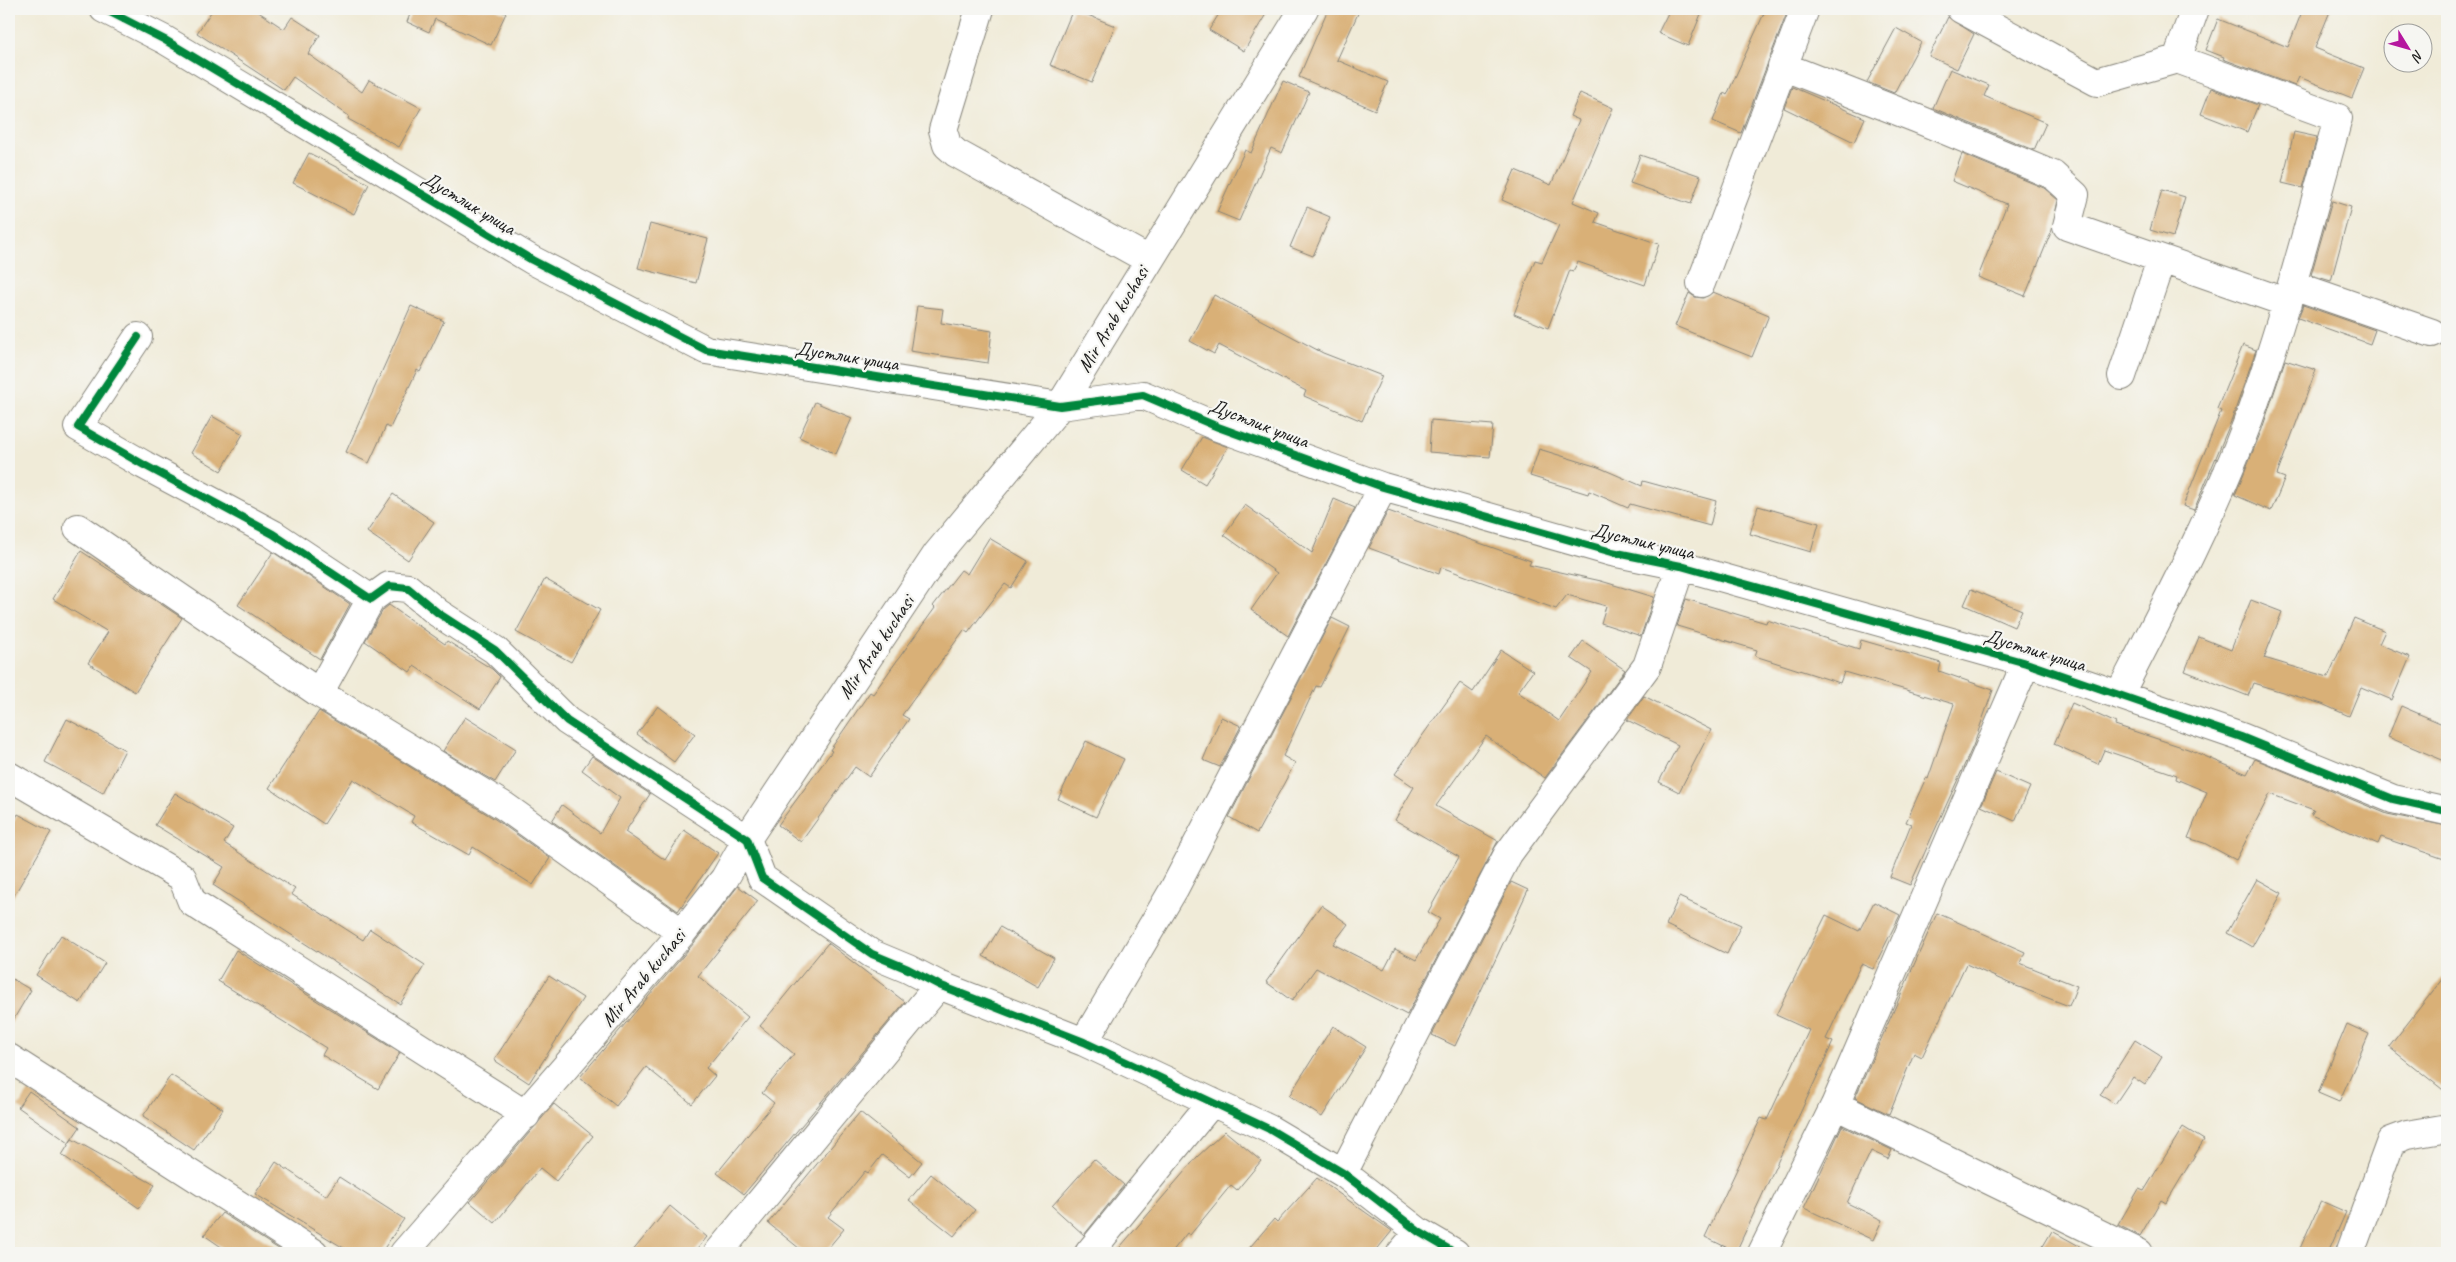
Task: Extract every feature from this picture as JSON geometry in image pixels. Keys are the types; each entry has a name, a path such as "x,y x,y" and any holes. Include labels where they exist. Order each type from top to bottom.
{"street":[{"name":"Дустлик улица","path":"104,9 165,40 532,260 706,350 1060,406 1143,395 1218,427 1383,487 1612,552 1681,566 2026,662 2241,737 2393,799 2447,811"},
{"path":"980,9 943,130 947,145 965,158 1149,260"},
{"name":"Mir Arab kuchasi","path":"404,1253 526,1115 682,933 725,878 747,839 937,554 1060,406 1304,9"},
{"path":"1701,283 1805,9"},
{"path":"1961,9 2096,82 2176,59 2338,118 2290,294 2246,425 2192,552 2119,695"},
{"path":"2176,59 2195,9"},
{"path":"1782,66 2053,175 2075,195 2066,226 2161,260 2432,334"},
{"path":"2122,376 2161,260"},
{"path":"138,337 78,426 144,465 273,534 371,599"},
{"path":"1084,1042 1174,889 1383,487"},
{"path":"78,528 319,693 504,806 682,933"},
{"path":"1343,1174 1508,854 1647,666 1681,566"},
{"path":"319,693 371,599 389,586 408,588 438,612 495,650 567,721 747,839 762,878 872,954 908,969 938,985 1084,1042 1269,1130 1343,1174 1419,1232 1455,1253"},
{"path":"1762,1253 1835,1105 2026,662"},
{"path":"9,776 182,877 192,902 526,1115"},
{"path":"718,1253 938,985"},
{"path":"9,1058 314,1253"},
{"path":"1089,1253 1212,1102"},
{"path":"1835,1105 2138,1253"},
{"path":"2350,1253 2391,1141 2407,1135 2446,1129"},
{"path":"1401,1253 1419,1232"}],"building":[{"path":"213,9 254,9 284,29 292,17 320,35 308,54 362,92 369,80 421,108 399,147 348,119 349,116 293,77 284,90 197,33"},
{"path":"412,9 496,9 506,13 491,45 435,19 429,32 407,22"},
{"path":"1073,9 1115,26 1092,82 1050,65"},
{"path":"1222,9 1269,9 1244,51 1209,30"},
{"path":"1328,9 1360,9 1337,60 1388,82 1375,110 1299,77"},
{"path":"1670,9 1703,9 1688,46 1658,33"},
{"path":"1766,9 1777,9 1787,13 1741,133 1713,121 1724,93 1727,95"},
{"path":"2303,9 2331,9 2315,48 2364,68 2352,98 2299,77 2295,86 2223,59 2224,57 2206,50 2218,19 2288,47"},
{"path":"1948,17 1974,34 1957,69 1929,56"},
{"path":"1896,28 1921,42 1894,93 1867,82"},
{"path":"1950,69 1989,85 1984,96 2046,123 2034,150 1933,108"},
{"path":"1283,81 1309,92 1282,153 1271,148 1239,221 1217,212 1245,150 1251,153"},
{"path":"1792,87 1865,118 1854,142 1784,108"},
{"path":"2211,88 2258,105 2247,132 2201,114"},
{"path":"1580,93 1613,108 1573,202 1599,213 1595,222 1659,244 1645,285 1578,262 1573,271 1570,270 1548,328 1514,314 1535,260 1542,262 1559,225 1502,200 1515,170 1551,185 1579,120 1570,116"},
{"path":"2294,132 2317,137 2303,188 2282,183"},
{"path":"309,153 369,184 354,214 293,183"},
{"path":"1962,154 2044,188 2058,200 2052,230 2025,296 1978,277 2007,204 1952,181"},
{"path":"1640,155 1701,176 1691,204 1630,183"},
{"path":"2162,190 2185,197 2173,237 2150,230"},
{"path":"2332,201 2351,207 2331,281 2311,275"},
{"path":"1307,207 1330,217 1313,256 1290,247"},
{"path":"650,224 708,239 696,283 638,268"},
{"path":"1713,292 1769,315 1752,357 1675,326 1689,293 1695,297 1703,298"},
{"path":"1214,295 1323,353 1382,376 1362,421 1304,396 1306,391 1219,345 1214,354 1190,341"},
{"path":"2303,305 2375,330 2370,344 2298,318"},
{"path":"411,306 444,321 420,372 417,370 390,428 386,426 369,463 346,452"},
{"path":"917,306 943,309 941,323 992,331 988,363 910,351"},
{"path":"2243,345 2256,350 2232,419 2194,510 2183,506 2221,411 2217,409"},
{"path":"2285,360 2316,370 2277,475 2285,478 2271,511 2235,495 2262,429"},
{"path":"815,402 852,418 836,454 799,437"},
{"path":"212,416 243,434 221,471 191,453"},
{"path":"1431,420 1493,425 1490,457 1429,452"},
{"path":"1202,437 1228,447 1205,484 1182,470"},
{"path":"1539,449 1598,467 1642,486 1643,481 1716,501 1710,526 1630,504 1628,508 1589,491 1588,494 1530,476"},
{"path":"393,494 434,522 408,560 367,532"},
{"path":"1334,499 1355,508 1288,636 1251,610 1277,573 1224,535 1245,505 1312,553"},
{"path":"1758,506 1819,523 1811,552 1750,534"},
{"path":"1388,511 1531,561 1529,565 1601,581 1654,597 1641,636 1601,623 1606,606 1567,595 1556,609 1441,567 1439,574 1369,548"},
{"path":"989,538 1028,561 1011,588 1005,584 968,633 964,630 902,715 909,719 869,777 855,767 801,842 778,825 832,751 830,750 870,692 873,694 935,608 933,606 961,570 967,574"},
{"path":"81,551 182,618 135,692 88,663 108,632 53,599"},
{"path":"273,552 350,604 320,659 238,605"},
{"path":"545,579 600,610 571,662 516,632"},
{"path":"1971,589 2022,610 2014,627 1964,605"},
{"path":"1686,599 1766,623 1767,620 1859,649 1861,640 1941,663 1939,671 1993,690 1973,746 1910,885 1890,877 1911,824 1906,822 1926,778 1928,779 1954,704 1844,672 1840,683 1755,656 1757,650 1677,626"},
{"path":"2251,600 2282,612 2264,658 2328,677 2354,618 2385,631 2379,644 2410,657 2392,700 2361,687 2349,716 2322,704 2253,683 2248,696 2185,671 2199,637 2231,650"},
{"path":"389,605 445,644 447,641 492,669 500,677 480,709 414,666 410,672 365,641 383,610"},
{"path":"1332,618 1350,627 1320,687 1316,686 1283,756 1295,763 1257,833 1229,817"},
{"path":"1583,641 1625,670 1545,778 1486,736 1436,806 1498,841 1407,1015 1316,968 1292,1001 1266,982 1321,905 1348,924 1333,944 1384,970 1395,949 1416,960 1440,919 1428,912 1459,857 1395,820 1414,787 1395,774 1460,683 1473,692 1501,650 1533,671 1518,692 1559,721 1592,672 1571,658"},
{"path":"1644,696 1711,730 1679,792 1659,782 1678,745 1627,720"},
{"path":"2072,703 2116,723 2115,725 2188,749 2247,774 2255,759 2387,814 2447,826 2447,860 2381,837 2378,844 2311,815 2314,810 2270,794 2236,860 2204,843 2188,838 2207,792 2176,779 2177,775 2104,750 2098,764 2054,744"},
{"path":"658,706 695,734 674,762 637,734"},
{"path":"2401,706 2447,726 2447,762 2388,737"},
{"path":"319,711 495,819 550,858 533,885 473,847 469,855 411,822 414,816 353,779 324,824 269,788"},
{"path":"465,717 516,749 495,782 443,751"},
{"path":"1221,717 1241,726 1220,767 1203,760"},
{"path":"67,719 125,750 103,793 45,762"},
{"path":"1086,741 1124,759 1096,817 1058,799"},
{"path":"592,756 650,794 625,832 665,860 684,830 718,853 678,911 552,821 562,805 600,833 620,798 582,770"},
{"path":"1996,772 2030,787 2015,821 1981,806"},
{"path":"175,793 233,828 224,843 295,889 291,894 363,940 370,929 425,965 400,1004 213,885 224,867 155,825"},
{"path":"18,814 51,832 9,904 9,830"},
{"path":"2257,879 2282,893 2252,947 2227,933"},
{"path":"1511,882 1528,890 1455,1046 1432,1035"},
{"path":"738,886 758,901 698,976 748,1017 706,1068 715,1076 692,1104 646,1067 616,1106 580,1077 694,943"},
{"path":"1679,897 1741,925 1727,954 1666,925"},
{"path":"1874,902 1900,915 1873,969 1861,964 1826,1039 1833,1042 1736,1252 1705,1237 1761,1118 1767,1120 1809,1030 1776,1015 1826,915 1859,931"},
{"path":"1937,913 2025,952 2020,963 2077,986 2069,1006 2011,984 1966,964 1922,1057 1914,1053 1889,1114 1855,1098"},
{"path":"1000,927 1054,958 1038,987 983,956"},
{"path":"61,935 105,963 80,1003 36,975"},
{"path":"828,943 905,1002 744,1194 717,1173 774,1103 762,1093 794,1054 760,1026"},
{"path":"236,950 400,1053 378,1089 322,1055 326,1048 218,981"},
{"path":"2447,973 2447,1093 2389,1047"},
{"path":"549,976 583,998 529,1083 494,1060"},
{"path":"9,977 31,990 9,1027"},
{"path":"2347,1024 2369,1034 2339,1102 2318,1093"},
{"path":"1333,1026 1366,1047 1322,1117 1289,1096"},
{"path":"2135,1040 2162,1057 2145,1085 2133,1077 2115,1104 2100,1095"},
{"path":"171,1075 223,1109 194,1150 143,1116"},
{"path":"29,1091 80,1127 69,1143 18,1107"},
{"path":"554,1104 593,1136 556,1181 540,1168 495,1223 470,1202"},
{"path":"860,1112 922,1162 910,1177 882,1155 868,1173 865,1171 828,1217 844,1229 824,1253 805,1253 768,1223"},
{"path":"1842,1126 1892,1150 1888,1159 1871,1151 1847,1203 1882,1220 1873,1240 1804,1208"},
{"path":"2183,1127 2204,1140 2166,1203 2161,1200 2140,1236 2118,1225 2139,1189 2144,1191"},
{"path":"1225,1131 1261,1161 1237,1190 1231,1185 1190,1235 1187,1233 1171,1253 1115,1253 1197,1157"},
{"path":"72,1139 155,1185 139,1208 62,1155"},
{"path":"1094,1159 1124,1185 1084,1235 1052,1206"},
{"path":"276,1162 326,1196 339,1177 404,1219 381,1253 352,1253 255,1194"},
{"path":"931,1174 975,1210 954,1236 909,1200"},
{"path":"1317,1178 1392,1231 1374,1253 1245,1253 1274,1219 1277,1222"},
{"path":"2321,1201 2346,1212 2328,1253 2298,1253"},
{"path":"670,1206 707,1237 694,1253 631,1253"},
{"path":"222,1213 285,1253 230,1253 204,1235"},
{"path":"2052,1231 2092,1253 2039,1253"}],"cycle path":[{"path":"104,9 165,40 532,260 706,350 1060,406 1143,395 1218,427 1383,487 1612,552 1681,566 2026,663 2241,737 2393,799 2447,811"},
{"path":"138,337 78,427 144,465 273,534 371,599 389,586 408,588 438,613 495,650 567,721 747,839 762,878 872,954 908,969 939,985 1084,1042 1269,1129 1343,1173 1419,1232 1455,1253"}]}
